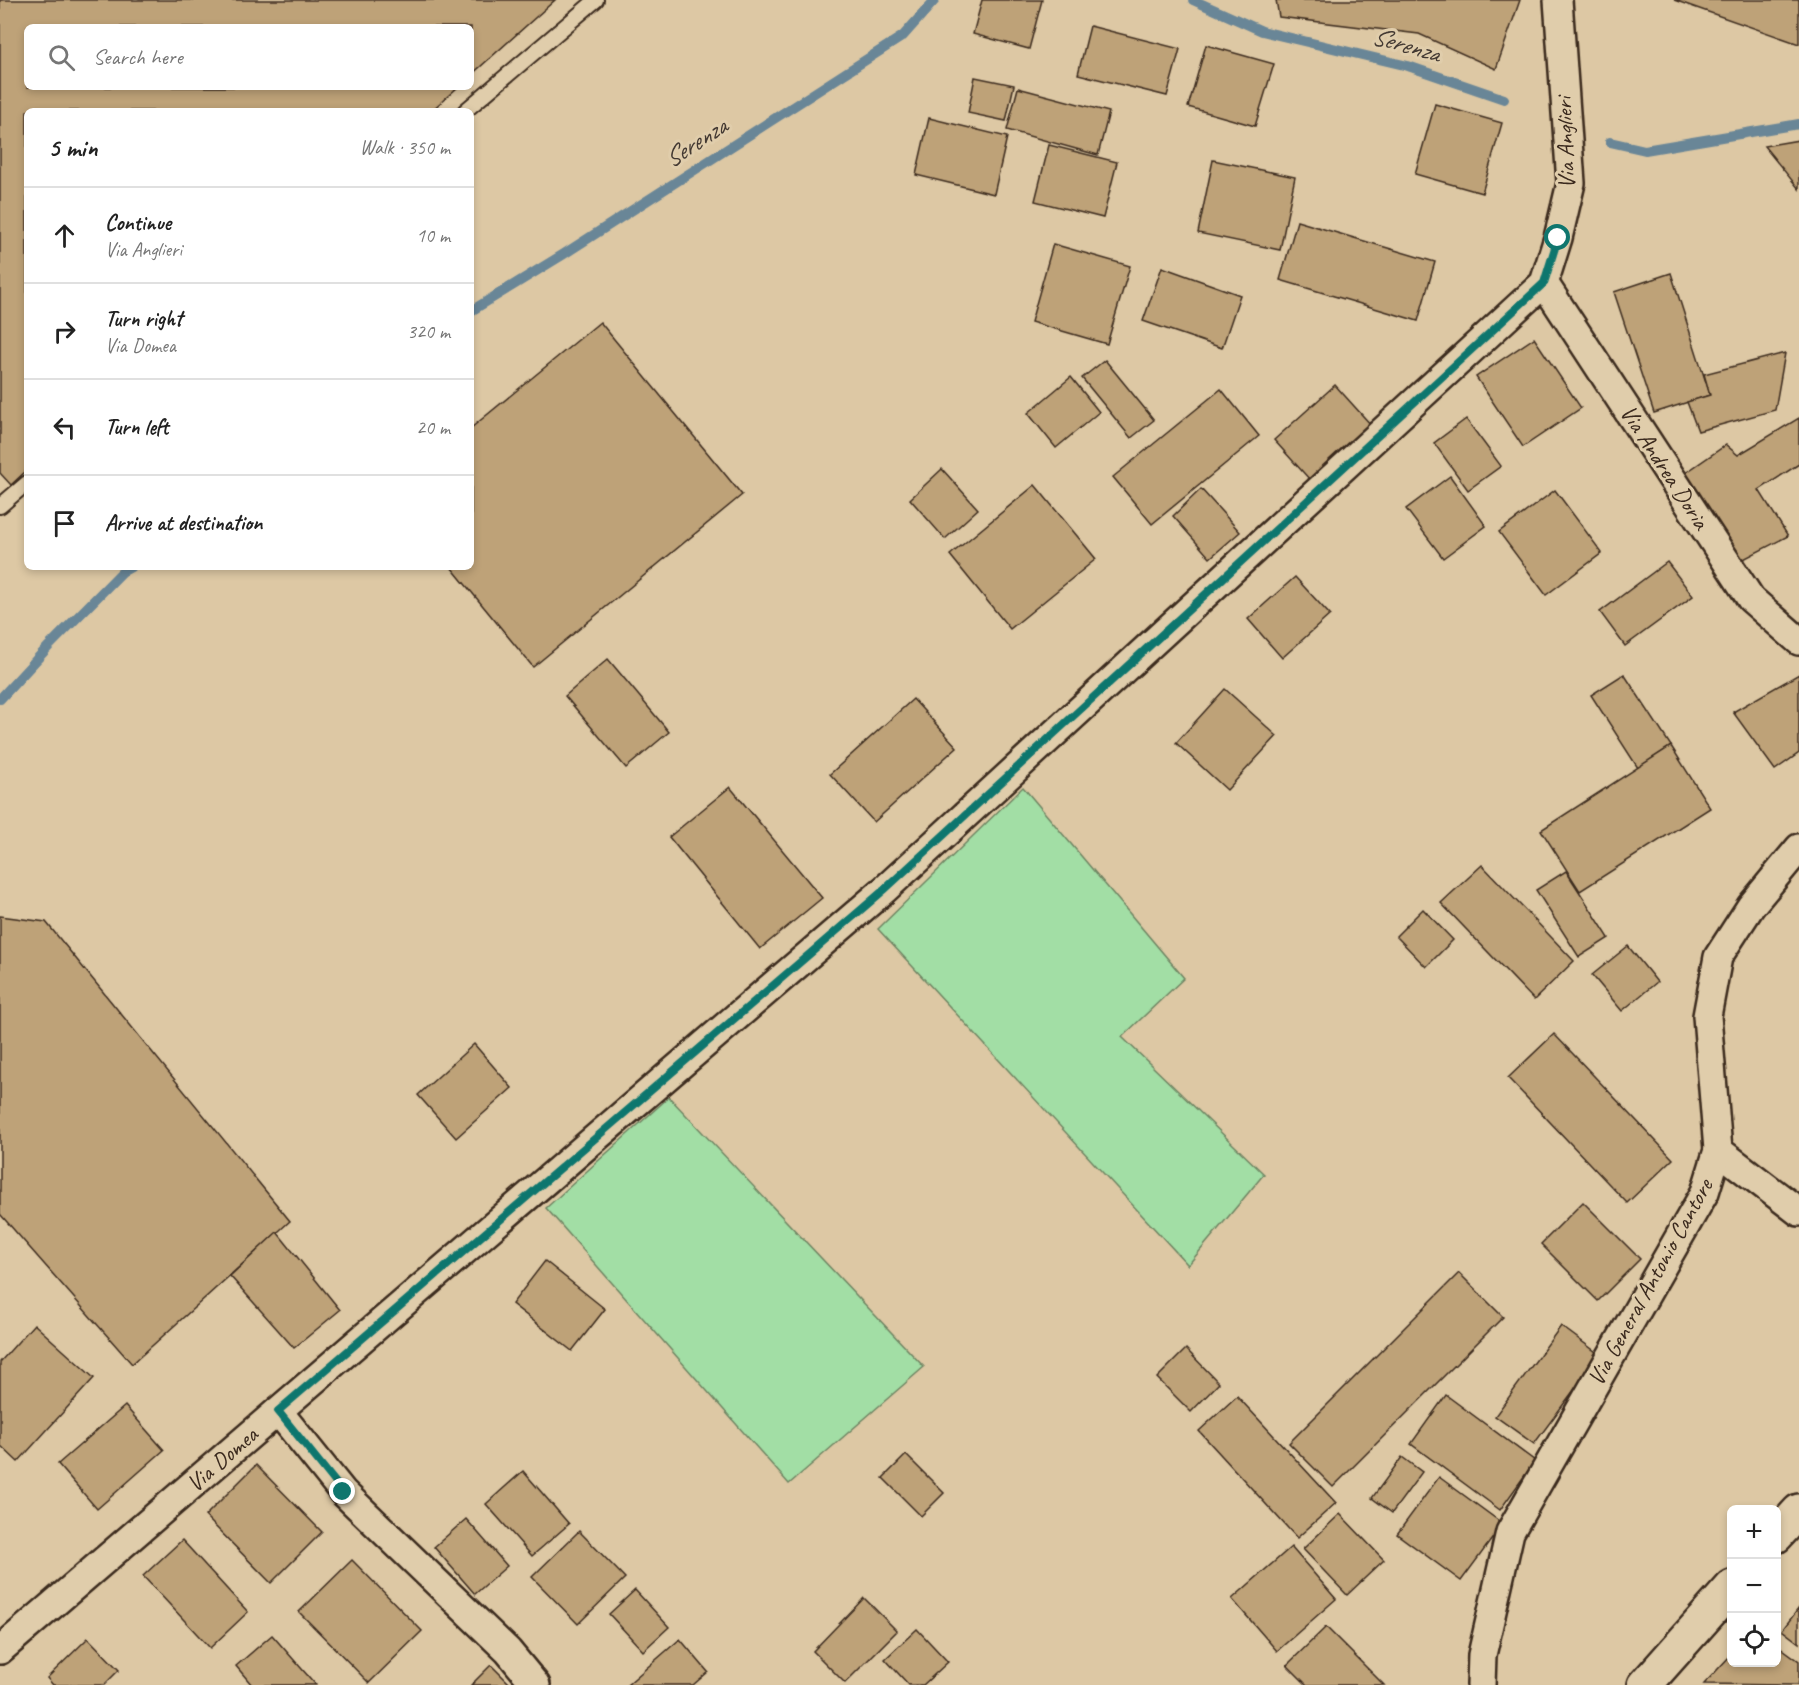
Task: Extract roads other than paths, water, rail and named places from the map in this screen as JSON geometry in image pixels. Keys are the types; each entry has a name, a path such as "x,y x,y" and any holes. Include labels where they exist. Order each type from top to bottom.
{"street":[{"name":"Via Anglieri","path":"1544,283 1571,183 1558,0"},
{"name":"Via Andrea Doria","path":"1544,283 1751,599 1799,641"},
{"name":"Via Domea","path":"0,1650 884,890 1544,283"},
{"name":"Via General Antonio Cantore","path":"1481,1685 1482,1655 1510,1532 1705,1191 1718,1150 1707,1016 1718,957 1750,906 1799,848"},
{"path":"1718,1150 1799,1212"},
{"path":"278,1411 343,1492 508,1651 536,1685"},
{"path":"1781,1530 1799,1510"},
{"path":"1645,1685 1727,1592"}],"lane":[{"path":"469,108 596,0"},
{"path":"0,506 24,486"}],"waterway":[{"name":"Serenza","path":"474,309 564,254 903,36 935,0"},
{"name":"Serenza","path":"1193,0 1262,31 1408,66 1504,99"},
{"name":"Serenza","path":"1610,142 1645,150 1799,124"},
{"name":"Serenza","path":"0,699 49,646 126,570"}]}
